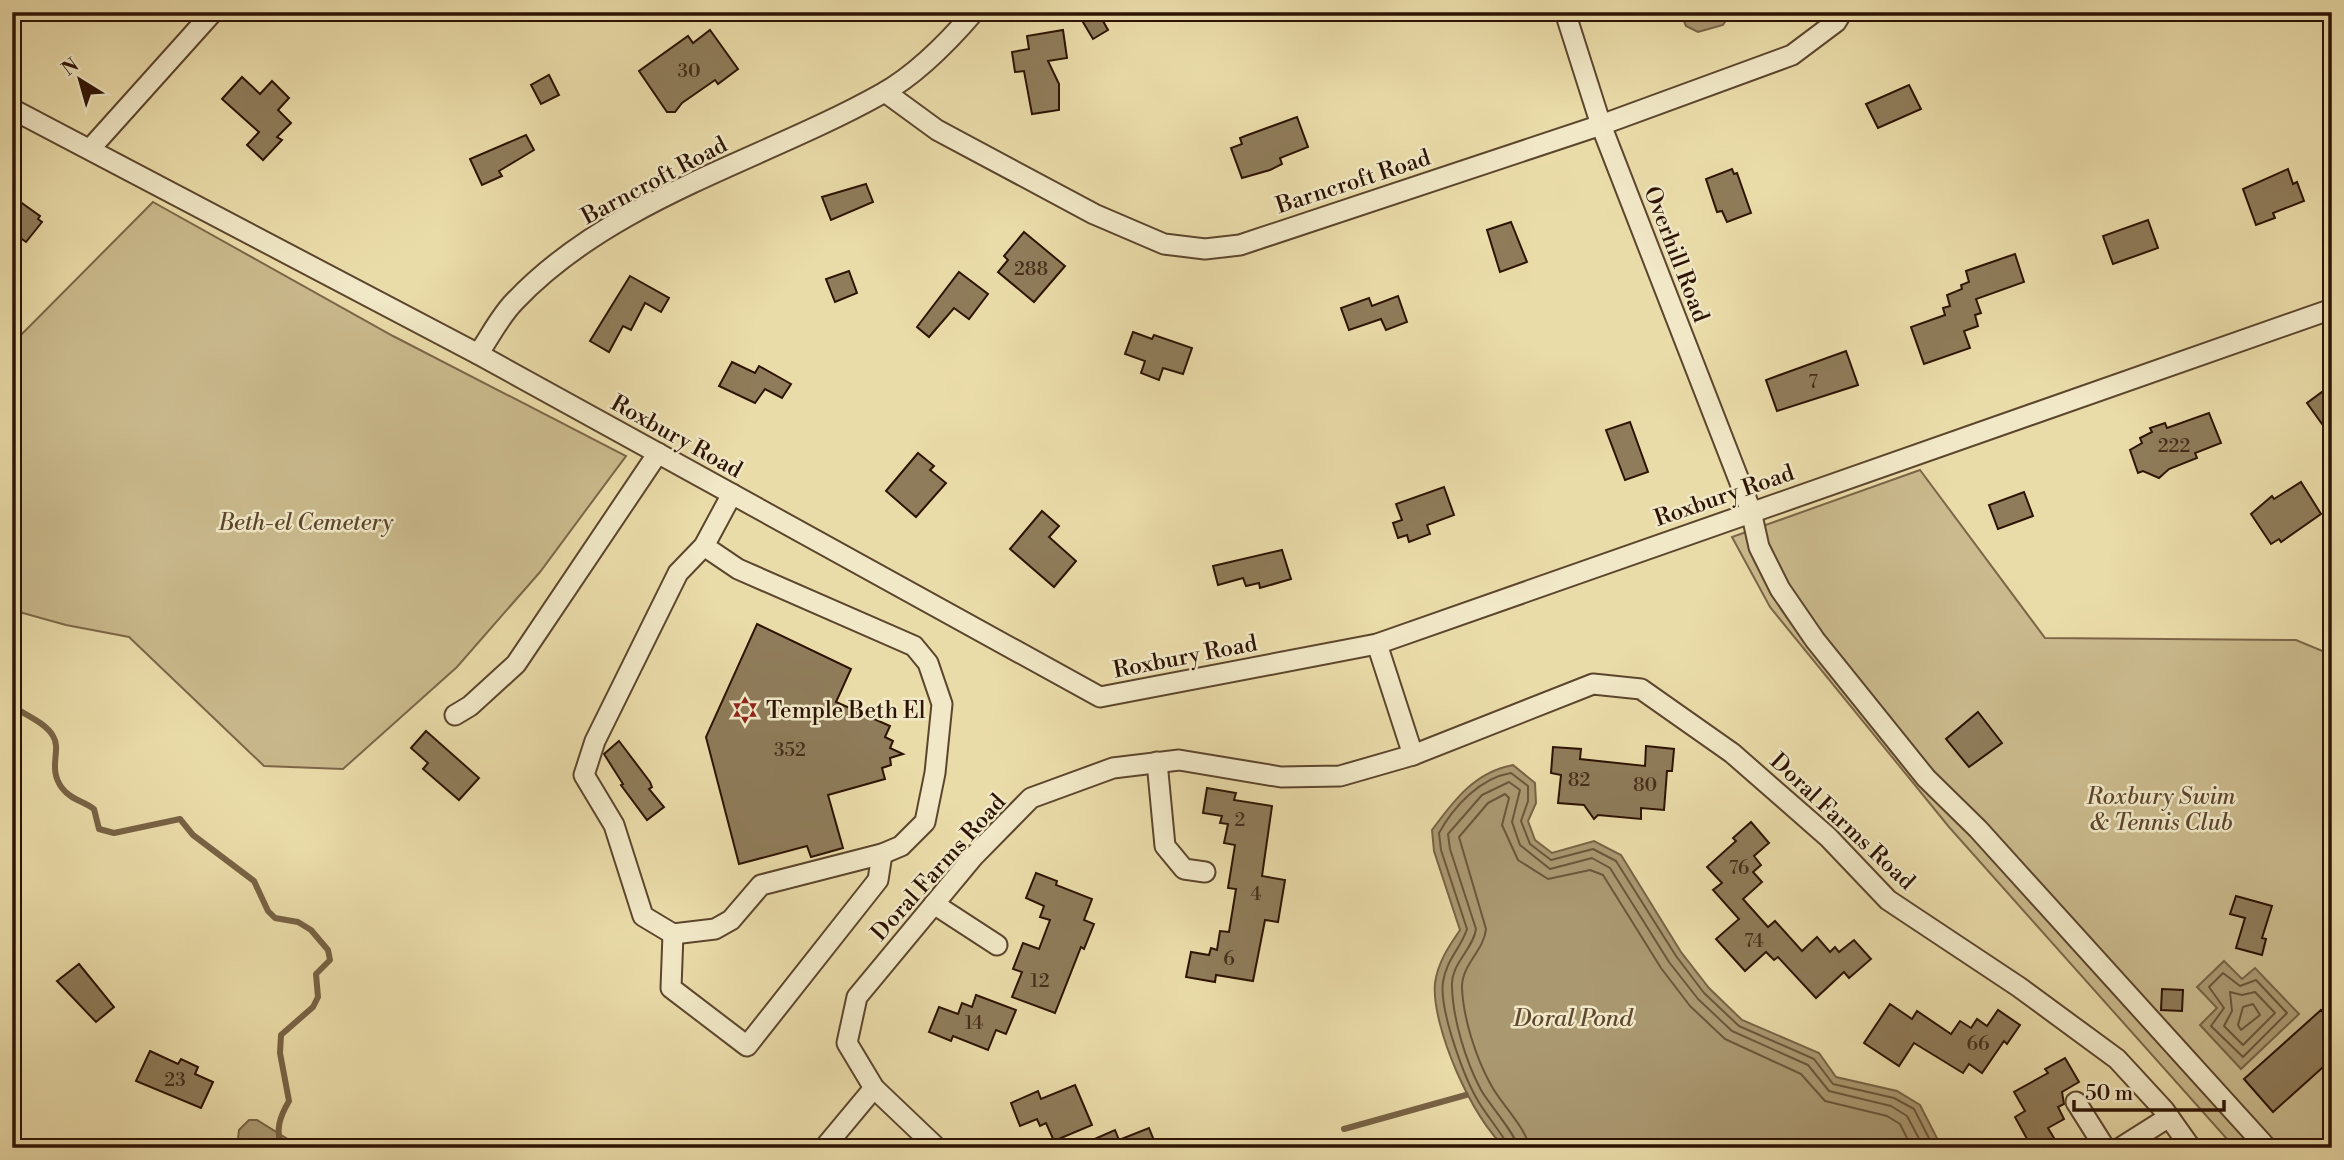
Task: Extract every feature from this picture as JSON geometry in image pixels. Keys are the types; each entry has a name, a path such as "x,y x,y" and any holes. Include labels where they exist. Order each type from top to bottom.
{"street":[{"path":"90,149 213,12"},
{"name":"Barncroft Road","path":"478,354 513,303 551,268 612,225 885,92 951,39 974,12"},
{"name":"Overhill Road","path":"1565,12 1601,125 1751,511 1759,547 1780,589 1815,640 1917,767 1978,829 2267,1148"},
{"name":"Barncroft Road","path":"885,92 937,130 1094,214 1164,244 1205,249 1240,245 1601,125 1792,55 1836,22 1842,12"},
{"name":"Roxbury Road","path":"12,109 478,354 1100,697 1377,644 2332,309"},
{"path":"455,715 470,706 516,664 658,453"},
{"path":"704,546 738,569 837,610 914,646 928,663 942,705 935,772 925,822 901,846 761,885 731,920 715,929 673,934 643,916 614,825 584,775 595,741 678,573 704,546 732,494"},
{"path":"1377,644 1413,755"},
{"name":"Doral Farms Road","path":"936,1148 874,1088 847,1044 857,997 974,856 1031,799 1113,768 1179,760 1281,777 1340,776 1413,755 1593,684 1641,689 1732,753 1828,837 1888,900 2019,987 2117,1059 2169,1117 2191,1148"},
{"path":"1157,762 1165,846 1184,869 1205,872"},
{"path":"673,934 671,988 747,1046 878,880 882,853"},
{"path":"934,904 997,945"},
{"path":"824,1148 874,1088"},
{"path":"2076,1102 2105,1148"},
{"path":"2120,1148 2169,1117"}],"green space":[{"name":"Beth-el Cemetery","path":"153,202 393,336 626,456 540,572 457,667 343,769 264,766 129,637 66,625 12,610 12,344"},
{"name":"Roxbury Swim & Tennis Club","path":"1920,470 2045,638 2296,640 2332,655 2332,1148 2235,1148 1949,827 1770,607 1732,537"}],"water":[{"path":"1680,12 1731,12 1723,25 1698,32 1686,26"},
{"name":"Doral Pond","path":"1513,765 1535,783 1536,803 1528,821 1535,840 1552,853 1594,841 1621,855 1681,952 1709,988 1742,1020 1819,1053 1836,1077 1897,1091 1920,1105 1942,1148 1506,1148 1480,1117 1468,1095 1447,1047 1440,1023 1436,1001 1436,975 1444,955 1460,930 1434,851 1432,830 1466,789 1487,774"},
{"path":"2224,961 2242,979 2255,968 2299,1014 2241,1069 2200,1025 2217,1008 2197,987"},
{"path":"249,1120 257,1120 302,1148 237,1148 239,1130"}],"building":[{"path":"1077,12 1098,12 1108,30 1093,39"},
{"path":"710,30 738,69 718,84 715,80 682,103 675,112 667,112 639,71 688,36 693,43"},
{"path":"1063,30 1067,58 1048,61 1059,84 1059,110 1032,114 1024,71 1015,72 1012,52 1029,49 1027,36"},
{"path":"549,75 559,95 541,104 531,85"},
{"path":"242,77 260,94 272,81 289,98 278,110 291,123 277,137 282,140 263,160 247,145 259,132 222,99"},
{"path":"1909,85 1921,109 1878,128 1866,104"},
{"path":"1297,117 1308,147 1280,158 1282,164 1270,170 1242,178 1231,148 1242,144 1240,138"},
{"path":"526,135 534,150 499,171 502,176 482,185 470,159"},
{"path":"1732,169 1734,174 1737,173 1751,213 1727,222 1722,211 1717,212 1706,179"},
{"path":"2288,169 2293,184 2297,182 2304,201 2273,213 2275,218 2256,225 2243,189"},
{"path":"866,184 873,202 831,220 822,197"},
{"path":"12,196 40,216 38,219 42,222 26,242 12,232"},
{"path":"2148,220 2158,248 2113,264 2103,236"},
{"path":"1511,222 1527,262 1500,272 1487,230"},
{"path":"1024,232 1065,266 1034,302 998,272 1008,260 1004,256"},
{"path":"2015,254 2024,282 1976,299 1981,313 1975,315 1978,326 1964,331 1970,348 1924,364 1911,327 1945,315 1943,308 1950,306 1947,295 1962,289 1961,285 1969,282 1966,271"},
{"path":"849,271 857,293 835,302 826,279"},
{"path":"959,272 988,294 969,319 954,308 929,337 917,327"},
{"path":"630,276 669,298 661,312 645,303 631,330 623,326 609,352 590,341"},
{"path":"1398,296 1407,322 1386,330 1381,319 1349,330 1341,308 1369,298 1372,306"},
{"path":"1133,332 1152,339 1154,335 1192,348 1183,374 1163,368 1159,380 1141,373 1145,361 1125,354"},
{"path":"1846,351 1858,385 1777,411 1766,380"},
{"path":"732,362 755,373 759,366 791,384 782,398 765,389 755,403 719,386"},
{"path":"2326,389 2332,397 2332,438 2307,403"},
{"path":"2209,413 2221,443 2195,453 2197,458 2169,469 2159,478 2143,471 2138,473 2130,450 2142,443 2140,438 2152,432 2150,428 2165,423 2167,428"},
{"path":"1630,422 1648,472 1625,480 1606,430"},
{"path":"918,453 934,466 930,470 946,483 916,517 886,491"},
{"path":"2301,482 2321,514 2281,542 2279,539 2271,544 2251,514 2272,496 2274,499"},
{"path":"1444,487 1454,515 1427,525 1430,534 1409,542 1407,535 1398,538 1393,523 1402,520 1396,504"},
{"path":"2024,492 2033,516 1998,529 1989,505"},
{"path":"1042,511 1059,526 1049,537 1076,561 1054,587 1010,549"},
{"path":"1282,550 1291,579 1260,588 1259,583 1246,586 1243,578 1218,585 1213,566"},
{"path":"757,624 851,669 836,702 890,726 885,737 893,741 890,748 903,754 890,758 891,765 882,768 885,779 828,795 843,848 811,857 807,846 739,864 706,737"},
{"path":"1978,712 2002,743 1969,767 1946,739"},
{"path":"426,731 479,778 459,800 423,769 428,763 411,748"},
{"path":"619,741 650,782 652,787 649,789 664,807 647,820 621,785 623,784 604,754"},
{"path":"1646,746 1674,749 1672,771 1667,771 1664,810 1641,808 1641,819 1598,815 1594,819 1584,805 1558,803 1561,775 1551,773 1553,747 1581,749 1580,759 1645,766"},
{"path":"1207,788 1236,793 1234,800 1272,806 1262,876 1285,880 1278,922 1265,920 1253,981 1216,975 1215,982 1186,977 1191,952 1209,955 1211,948 1217,950 1220,931 1229,932 1236,889 1228,888 1235,845 1224,843 1228,824 1220,823 1222,816 1203,813"},
{"path":"1751,822 1769,843 1754,856 1761,865 1753,872 1762,882 1743,899 1768,927 1775,921 1802,951 1817,937 1830,952 1835,947 1839,952 1854,940 1871,959 1849,978 1844,972 1816,998 1778,957 1774,960 1766,952 1745,971 1716,939 1739,919 1713,890 1722,883 1707,867 1736,841 1733,838"},
{"path":"1036,873 1057,881 1056,885 1092,899 1084,920 1094,924 1084,949 1081,947 1055,1013 1012,997 1022,972 1013,969 1023,943 1039,949 1050,920 1040,917 1044,906 1026,898"},
{"path":"2236,896 2272,906 2262,938 2266,939 2262,955 2236,948 2245,918 2230,914"},
{"path":"79,964 114,1007 96,1022 57,981"},
{"path":"2162,989 2183,990 2182,1011 2161,1010"},
{"path":"976,995 1016,1010 1006,1034 996,1030 988,1050 953,1036 951,1041 929,1032 939,1007 958,1014 962,1003 972,1007"},
{"path":"1890,1004 1912,1019 1917,1011 1951,1034 1960,1021 1971,1028 1977,1019 1987,1026 1998,1010 2020,1025 2007,1044 2004,1041 1982,1073 1969,1064 1963,1073 1914,1043 1899,1066 1864,1043"},
{"path":"2321,1010 2332,1022 2332,1059 2273,1112 2244,1079"},
{"path":"150,1051 178,1064 181,1059 198,1067 195,1074 213,1082 201,1108 136,1081"},
{"path":"2065,1058 2079,1082 2062,1092 2064,1104 2058,1107 2064,1119 2048,1128 2060,1148 2032,1148 2015,1117 2025,1111 2014,1092 2048,1073 2045,1069"},
{"path":"1075,1085 1092,1125 1054,1141 1046,1123 1040,1126 1037,1119 1020,1126 1011,1103 1038,1091 1041,1099"},
{"path":"1149,1128 1157,1148 1074,1148 1115,1130 1119,1140"}],"waterway":[{"path":"12,706 50,731 56,747 55,766 58,781 69,795 94,809 99,829 114,833 180,819 193,835 254,881 268,911 275,918 298,922 311,930 328,950 330,960 316,974 318,997 313,1007 281,1035 280,1053 289,1101 279,1124 281,1148"},
{"path":"1344,1129 1466,1095"}],"place":[{"name":"Temple Beth El","path":"745,710"}]}
